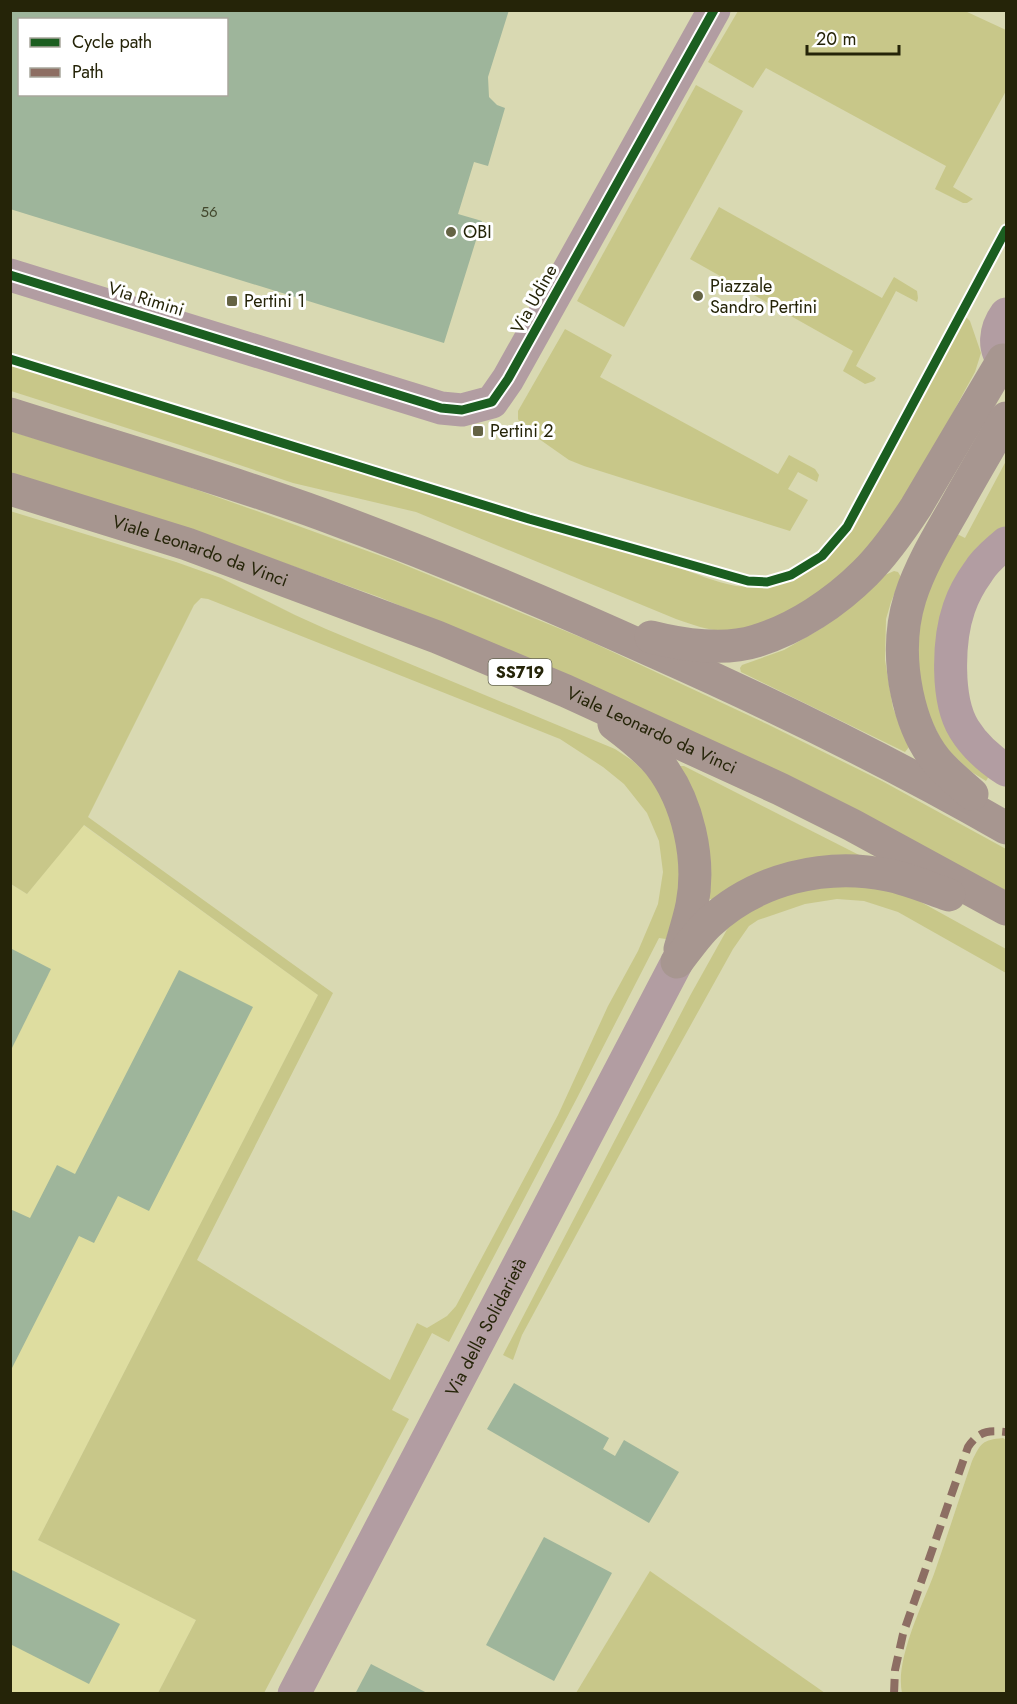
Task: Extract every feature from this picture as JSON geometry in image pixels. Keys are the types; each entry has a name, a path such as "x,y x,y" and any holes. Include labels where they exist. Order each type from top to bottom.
{"highway":[{"path":"580,618 663,640 695,645 729,645 755,642 780,632 813,614 865,573 897,534 1005,362"},
{"path":"10,414 212,476 319,513 580,618 756,697 932,785 1006,828"},
{"path":"1006,418 924,561 909,596 903,627 902,655 904,682 910,711 920,735 935,759 952,777 1006,821"},
{"name":"Viale Leonardo da Vinci","path":"10,489 188,544 437,637 566,691 780,789 852,825 1006,909"},
{"path":"566,691 623,730 644,748 671,782 692,843 695,876 692,904 677,962"},
{"path":"677,962 707,924 731,905 776,882 801,875 830,871 859,871 888,875 941,892 1006,918"}],"street":[{"name":"Via Udine","path":"271,355 441,408 462,410 492,402 508,379 714,10"},
{"name":"Via Rimini","path":"10,275 271,355"},
{"path":"1005,362 998,351 996,342 1000,322 1006,314"},
{"path":"1006,543 979,569 969,585 959,609 951,660 951,684 963,727 977,747 1006,770"},
{"name":"Via della Solidarietà","path":"294,1694 677,962"}],"shaded area":[{"path":"738,11 965,11 1006,30 1006,91 953,187 973,199 963,203 935,189 946,166 766,68 753,88 708,62"},
{"path":"696,85 743,111 624,327 577,301"},
{"path":"719,207 882,298 894,277 917,291 917,302 896,291 856,366 876,378 874,381 865,384 843,371 853,351 690,259"},
{"path":"966,317 970,321 981,353 975,372 921,471 880,532 829,584 797,606 761,625 725,631 706,629 676,619 416,512 293,483 11,391 10,362 720,582 748,586 780,578 801,569 819,557 845,533"},
{"path":"565,329 612,355 600,377 778,474 789,455 815,469 819,475 817,482 798,472 788,489 808,500 790,531 584,466 569,460 522,427 518,419 518,411"},
{"path":"10,431 172,481 279,519 395,561 585,639 767,724 882,781 1006,849 1006,894 549,667 379,597 220,540 11,473"},
{"path":"1006,461 1006,527 945,612 989,776 986,781 970,771 944,746 922,701 916,635 930,586 957,534 965,538"},
{"path":"10,511 221,578 326,629 615,749 633,761 664,794 687,877 666,939 659,938 449,1342 432,1333 392,1410 409,1419 264,1693 158,1693 196,1620 38,1540 318,995 84,825 27,894 11,884","holes":["201,598 560,739 603,767 624,784 647,813 659,841 663,872 658,904 638,951 608,1006 558,1115 456,1306 447,1316 427,1328 417,1323 390,1380 197,1260 333,993 88,817 194,605"]},
{"path":"894,571 898,572 901,577 886,619 885,660 893,708 909,747 905,752 741,672 742,665 784,650 822,628 885,575"},
{"path":"680,766 865,858 716,901 708,898"},
{"path":"83,825 318,995 38,1540 196,1620 158,1693 11,1693 10,884 27,894"},
{"path":"858,881 910,896 1006,949 1006,973 898,912 864,901 837,899 805,904 758,920 749,926 733,949 653,1093 522,1335 513,1360 503,1355 691,994 729,926 768,897"},
{"path":"1003,1438 1006,1440 1006,1693 902,1693 902,1665 906,1649 972,1461 986,1441"},
{"path":"650,1571 825,1693 576,1693"}],"building":[{"path":"10,10 509,10 488,77 489,97 497,105 505,108 488,166 474,162 458,214 482,221 444,343 10,209"},
{"path":"10,948 51,969 10,1052"},
{"path":"179,970 253,1007 149,1211 118,1196 94,1243 79,1236 10,1372 10,1209 30,1218 57,1165 75,1174"},
{"path":"514,1383 609,1438 603,1449 615,1456 624,1440 679,1472 649,1523 487,1429"},
{"path":"544,1537 612,1573 554,1681 486,1645"},
{"path":"10,1569 120,1624 89,1684 10,1644"},
{"path":"371,1664 429,1694 355,1694"}],"marked path":[{"path":"894,1694 895,1670 903,1634 968,1447 984,1433 1006,1432"}],"cycle path":[{"path":"10,275 441,408 462,410 492,402 508,379 714,10"},
{"path":"10,359 529,519 748,581 767,582 791,575 822,556 847,527 1006,230"}],"place":[{"name":"OBI","path":"451,232"},
{"name":"Piazzale Sandro Pertini","path":"698,296"},
{"name":"Pertini 1","path":"232,301"},
{"name":"Pertini 2","path":"478,431"}]}
